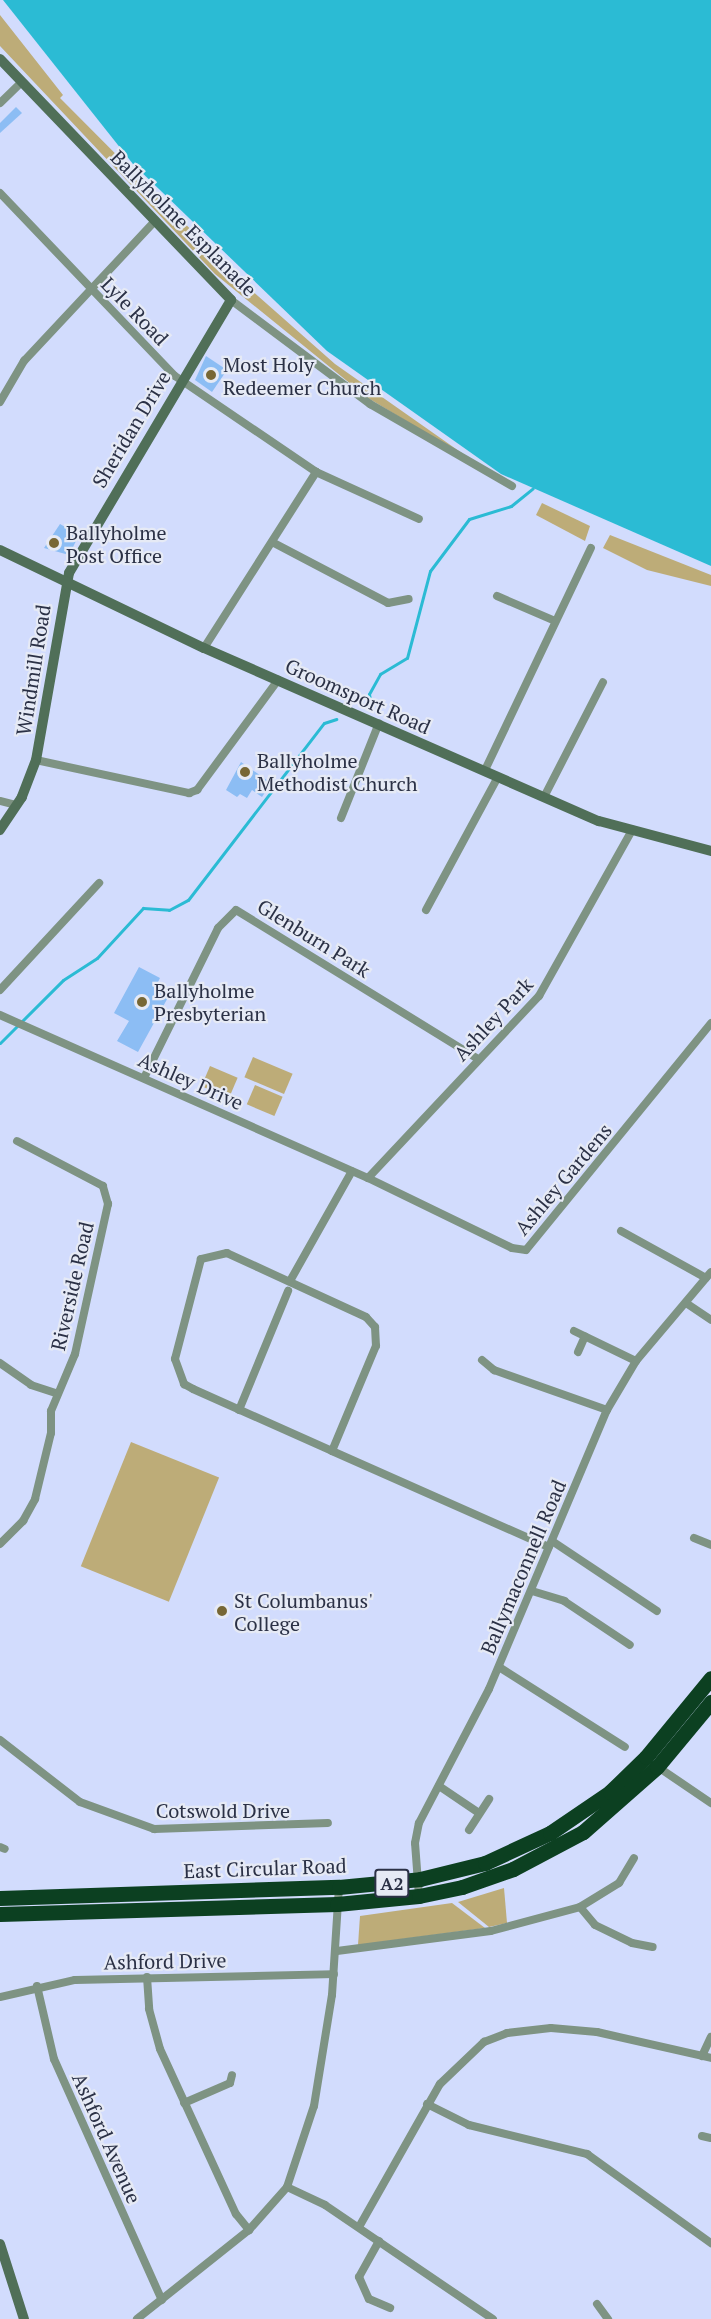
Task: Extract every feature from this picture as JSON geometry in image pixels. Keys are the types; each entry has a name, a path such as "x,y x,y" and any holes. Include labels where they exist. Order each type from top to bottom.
{"highway":[{"name":"East Circular Road","path":"0,1898 339,1887 420,1880 485,1863 550,1833 652,1762 711,1678"},
{"name":"East Circular Road","path":"0,1914 337,1904 419,1896 489,1878 583,1832 711,1702"}],"main road":[{"name":"Ballyholme Esplanade","path":"0,59 231,300"},
{"name":"Sheridan Drive","path":"67,579 181,379 231,300"},
{"name":"Groomsport Road","path":"0,550 67,579 204,648 544,797 631,832 711,850"},
{"name":"Windmill Road","path":"0,830 16,805 36,760 67,579"},
{"path":"0,2244 24,2319"}],"street":[{"path":"0,103 22,82"},
{"name":"Lyle Road","path":"0,193 91,290 181,379 316,472 419,519"},
{"path":"1,398 24,361 155,221"},
{"name":"Ballyholme Esplanade","path":"231,300 370,404 512,486"},
{"path":"204,648 316,472"},
{"path":"272,542 388,603 409,599"},
{"path":"485,770 591,548"},
{"path":"497,596 555,621"},
{"path":"36,760 189,793 197,790 278,680"},
{"path":"544,797 603,682"},
{"path":"340,818 379,723"},
{"path":"426,910 498,777"},
{"path":"0,801 16,805"},
{"name":"Ashley Park","path":"368,1178 551,980 631,832"},
{"path":"0,990 99,883"},
{"name":"Glenburn Park","path":"144,1078 218,928 236,910 478,1059"},
{"name":"Ashley Drive","path":"0,1016 368,1178"},
{"name":"Ashley Gardens","path":"368,1178 512,1248 526,1251 711,1023"},
{"name":"Riverside Road","path":"0,1544 23,1521 35,1499 55,1393 75,1354 107,1195 103,1185 17,1141"},
{"path":"290,1281 352,1171"},
{"path":"621,1231 709,1275"},
{"path":"332,1451 376,1346 375,1328 366,1317 227,1253 201,1259 195,1269 175,1359 177,1374 184,1384 332,1451 551,1544 657,1611"},
{"name":"Ballymaconnell Road","path":"419,1896 420,1880 415,1843 419,1823 498,1667 607,1410 636,1361 709,1275"},
{"path":"239,1410 288,1291"},
{"path":"686,1303 711,1320"},
{"path":"574,1331 636,1361"},
{"path":"578,1352 585,1336"},
{"path":"482,1360 494,1370 607,1410"},
{"path":"0,1363 31,1385 55,1393"},
{"path":"694,1538 711,1545"},
{"path":"532,1591 564,1601 630,1645"},
{"path":"498,1667 624,1747"},
{"name":"Cotswold Drive","path":"0,1740 80,1802 154,1829 328,1823"},
{"path":"652,1762 711,1803"},
{"path":"439,1786 479,1813"},
{"path":"469,1830 489,1799"},
{"path":"337,1951 491,1931 548,1912 580,1907 619,1883 634,1858"},
{"path":"137,2319 249,2230 287,2187 314,2106 337,1951 339,1887"},
{"path":"580,1907 595,1925 632,1943 653,1947"},
{"name":"Ashford Drive","path":"0,1997 37,1986 147,1977 334,1974"},
{"path":"147,1977 149,2009 160,2049 236,2214 249,2230"},
{"name":"Ashford Avenue","path":"37,1986 54,2059 162,2300"},
{"path":"359,2227 427,2104 465,2054 513,2031 597,2032 707,2057 711,2037"},
{"path":"184,2103 230,2083 232,2075"},
{"path":"427,2104 477,2128 587,2154 711,2243"},
{"path":"287,2187 359,2227 493,2319"},
{"path":"379,2241 359,2277 369,2299 390,2308"},
{"path":"597,2304 603,2317"}],"shaded area":[{"path":"0,15 63,95 60,98 250,289 335,364 476,463 368,398 215,274 0,46"},
{"path":"542,503 590,526 585,541 536,515"},
{"path":"610,535 711,575 711,586 647,570 603,548"},
{"path":"253,1057 293,1074 284,1094 244,1077"},
{"path":"210,1066 238,1078 229,1098 201,1086"},
{"path":"255,1085 283,1097 274,1116 247,1104"},
{"path":"131,1442 219,1478 169,1602 81,1566"},
{"path":"504,1888 507,1923 489,1927 458,1902"},
{"path":"452,1903 485,1928 358,1945 360,1916"}],"water":[{"path":"3,0 711,0 711,566 501,474 327,351 133,164"}],"building":[{"path":"16,107 22,113 0,133 0,123"},
{"name":"Most Holy Redeemer Church","path":"206,356 227,370 212,392 195,380"},
{"path":"60,524 79,535 69,555 44,548"},
{"name":"Ballyholme Methodist Church","path":"241,762 271,783 262,797 252,790 247,798 240,794 237,797 226,790"},
{"name":"Ballyholme Presbyterian","path":"139,967 160,978 157,984 171,992 138,1052 117,1041 129,1021 114,1013"}],"waterway":[{"path":"371,703 369,694 380,674 407,658 430,571 469,519 511,506 533,488"},
{"path":"0,1043 63,980 97,958 143,908 169,910 188,900 324,723 336,719"}],"place":[{"name":"Most Holy Redeemer Church","path":"211,375"},
{"name":"Ballyholme Post Office","path":"54,543"},
{"name":"Ballyholme Methodist Church","path":"245,772"},
{"name":"Ballyholme Presbyterian","path":"142,1002"},
{"name":"St Columbanus' College","path":"222,1611"}]}
